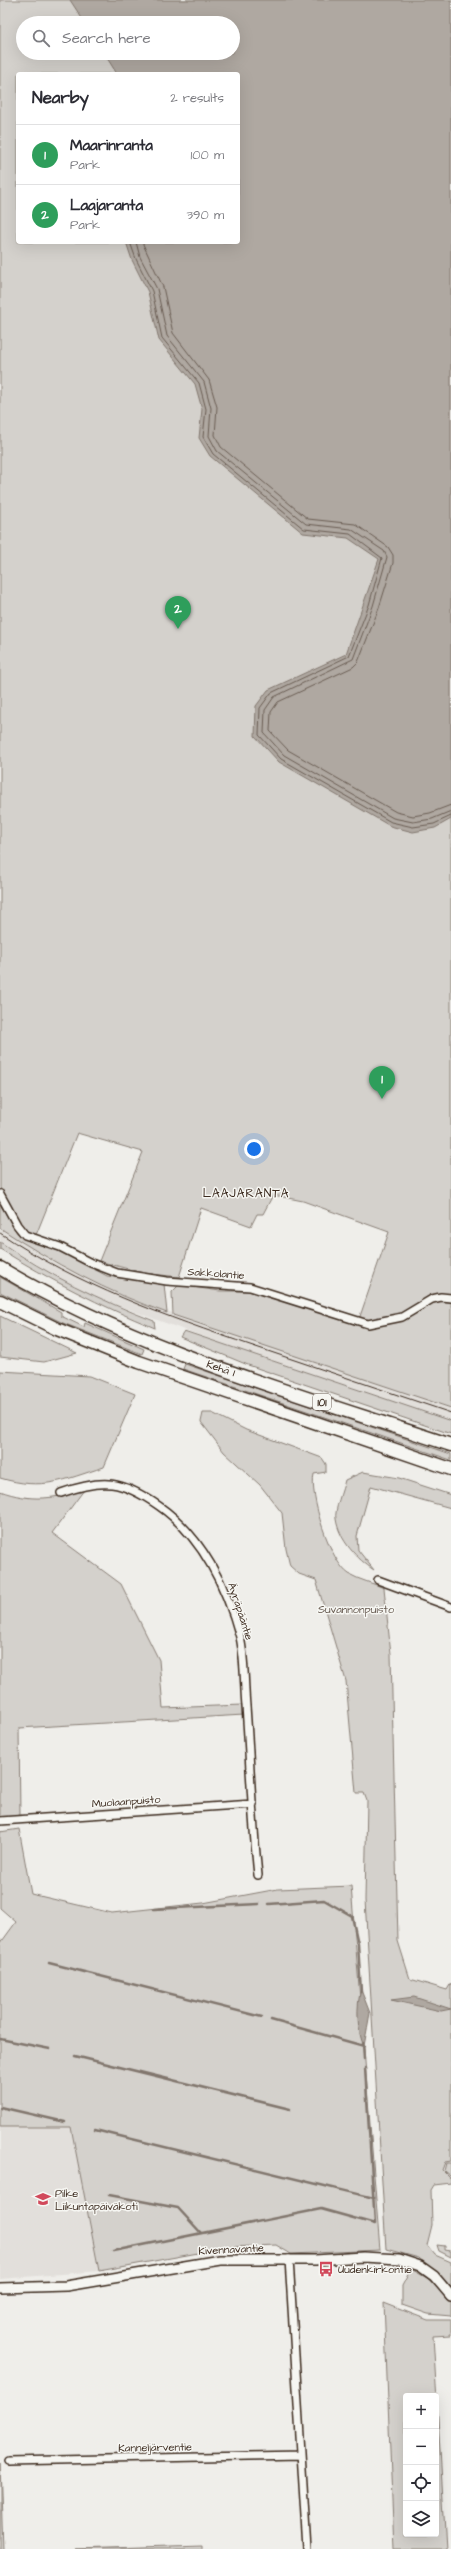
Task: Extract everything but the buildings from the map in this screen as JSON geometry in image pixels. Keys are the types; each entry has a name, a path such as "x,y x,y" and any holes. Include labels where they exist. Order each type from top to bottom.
{"highway":[{"name":"Kehä I","path":"0,1268 70,1307 146,1341 451,1446"},
{"name":"Kehä I","path":"0,1301 57,1329 139,1362 374,1444 451,1469"}],"street":[{"name":"Sakkolantie","path":"0,1194 16,1225 25,1235 60,1247 91,1263 117,1273 167,1281 250,1287 368,1324 402,1317 432,1299 441,1297 451,1298"},
{"name":"Äyräpääntie","path":"61,1493 81,1486 102,1482 126,1486 166,1511 202,1550 225,1591 240,1638 258,1875"},
{"path":"378,1580 451,1607"},
{"name":"Muolaanpuisto","path":"0,1821 253,1804"},
{"name":"Kivennavantie","path":"0,2288 66,2286 204,2261 365,2257 399,2260 420,2266 434,2276 451,2296"},
{"path":"289,2259 307,2549"},
{"name":"Kanneljärventie","path":"9,2461 301,2455"}],"shaded area":[{"path":"0,1228 50,1260 117,1294 451,1408 451,1421 220,1343 100,1299 59,1278 0,1242"},
{"name":"Pilke Liikuntapäiväkoti","path":"71,2126 99,2271 0,2279 0,2127"}],"green space":[{"path":"0,0 451,0 451,1408 173,1315 172,1292 179,1285 220,1291 249,1291 304,1306 357,1325 389,1232 303,1201 273,1195 263,1214 257,1214 251,1226 201,1208 179,1277 143,1273 99,1261 143,1152 77,1133 36,1235 23,1230 0,1188"},
{"path":"0,1204 17,1233 24,1238 64,1253 107,1276 164,1284 167,1313 123,1296 81,1276 60,1265 0,1228"},
{"path":"0,1242 18,1254 75,1286 154,1321 155,1328 95,1302 38,1271 0,1249"},
{"path":"0,1277 61,1312 61,1316 84,1327 85,1323 144,1349 142,1354 63,1323 0,1292"},
{"path":"0,1316 77,1353 44,1362 0,1357"},
{"path":"184,1331 451,1421 451,1434 248,1365 180,1337"},
{"path":"185,1364 451,1454 451,1460 183,1369"},
{"path":"0,1371 90,1376 135,1394 104,1467 65,1480 41,1484 15,1482 0,1478"},
{"name":"Suvannonpuisto","path":"203,1413 212,1413 246,1430 322,1458 326,1464 326,1472 314,1474 313,1484 318,1512 328,1543 342,1567 349,1574 384,1588 391,1654 398,1941 410,1979 447,1990 451,1983 451,2161 445,2162 442,2170 451,2179 451,2183 434,2185 431,2190 432,2225 427,2245 435,2255 451,2262 451,2287 419,2258 386,2249 365,1900 367,1801 364,1793 356,1793 346,1681 316,1580 299,1574 290,1566 286,1549 282,1513 260,1485 224,1452 201,1422"},
{"path":"363,1472 399,1478 451,1495 451,1508 371,1486 357,1536 358,1550 374,1570 355,1555 341,1534 336,1519 337,1506 345,1480"},
{"path":"84,1490 52,1533 121,1584 159,1660 163,1708 243,1705 244,1715 19,1728 20,1816 0,1818 0,1491 22,1497 42,1498 62,1496"},
{"path":"19,1829 31,1894 112,1913 203,1903 278,1889 351,1886 380,2250 291,2254 276,2245 231,2247 99,2271 71,2127 0,2127 0,1944 16,1922 0,1908 0,1832"},
{"path":"446,2163 451,2163 451,2177 444,2171"},
{"path":"437,2245 445,2246 445,2250 451,2251 451,2257 439,2251"},
{"path":"411,2269 427,2278 451,2300 451,2316 428,2314 402,2305 402,2286"},
{"path":"384,2303 428,2320 451,2320 451,2335 433,2336 436,2393 403,2393 403,2537 439,2537 439,2434 446,2549 394,2549"},
{"path":"0,2464 3,2549 0,2549"},
{"path":"203,2545 203,2549 77,2549"}],"water":[{"path":"70,0 451,0 451,819 435,828 413,832 390,826 279,762 255,736 256,706 268,690 346,654 379,559 348,538 303,533 210,456 199,438 202,409 195,384 159,340 148,292 132,260 127,244 240,244 240,72 116,72 108,60 240,60 240,16 80,16"},
{"path":"361,1990 370,2013 364,2046 358,2018 358,2003"},
{"path":"414,1997 451,2009 441,2011 391,2000"}],"waterway":[{"path":"269,1904 324,1900 352,1916 358,1944 361,1992"},
{"path":"154,1909 259,1904"},
{"path":"49,1963 262,2017"},
{"path":"271,2020 364,2046"},
{"path":"0,2039 50,2049"},
{"path":"363,2043 364,2059"},
{"path":"75,2056 290,2109"},
{"path":"113,2251 321,2209 375,2224 365,2068"},
{"path":"0,2107 65,2122"},
{"path":"95,2130 374,2198"},
{"path":"109,2195 178,2208 201,2233"}],"tram line":[{"path":"0,1233 60,1269 155,1311 220,1335 451,1413"}],"place":[{"name":"Laajaranta","path":"178,629"},
{"name":"Maarinranta","path":"382,1099"},
{"name":"Pilke Liikuntapäiväkoti","path":"43,2199"},
{"name":"Uudenkirkontie","path":"326,2269"}],"district":[{"name":"LAAJARANTA","path":"246,1193"}]}
